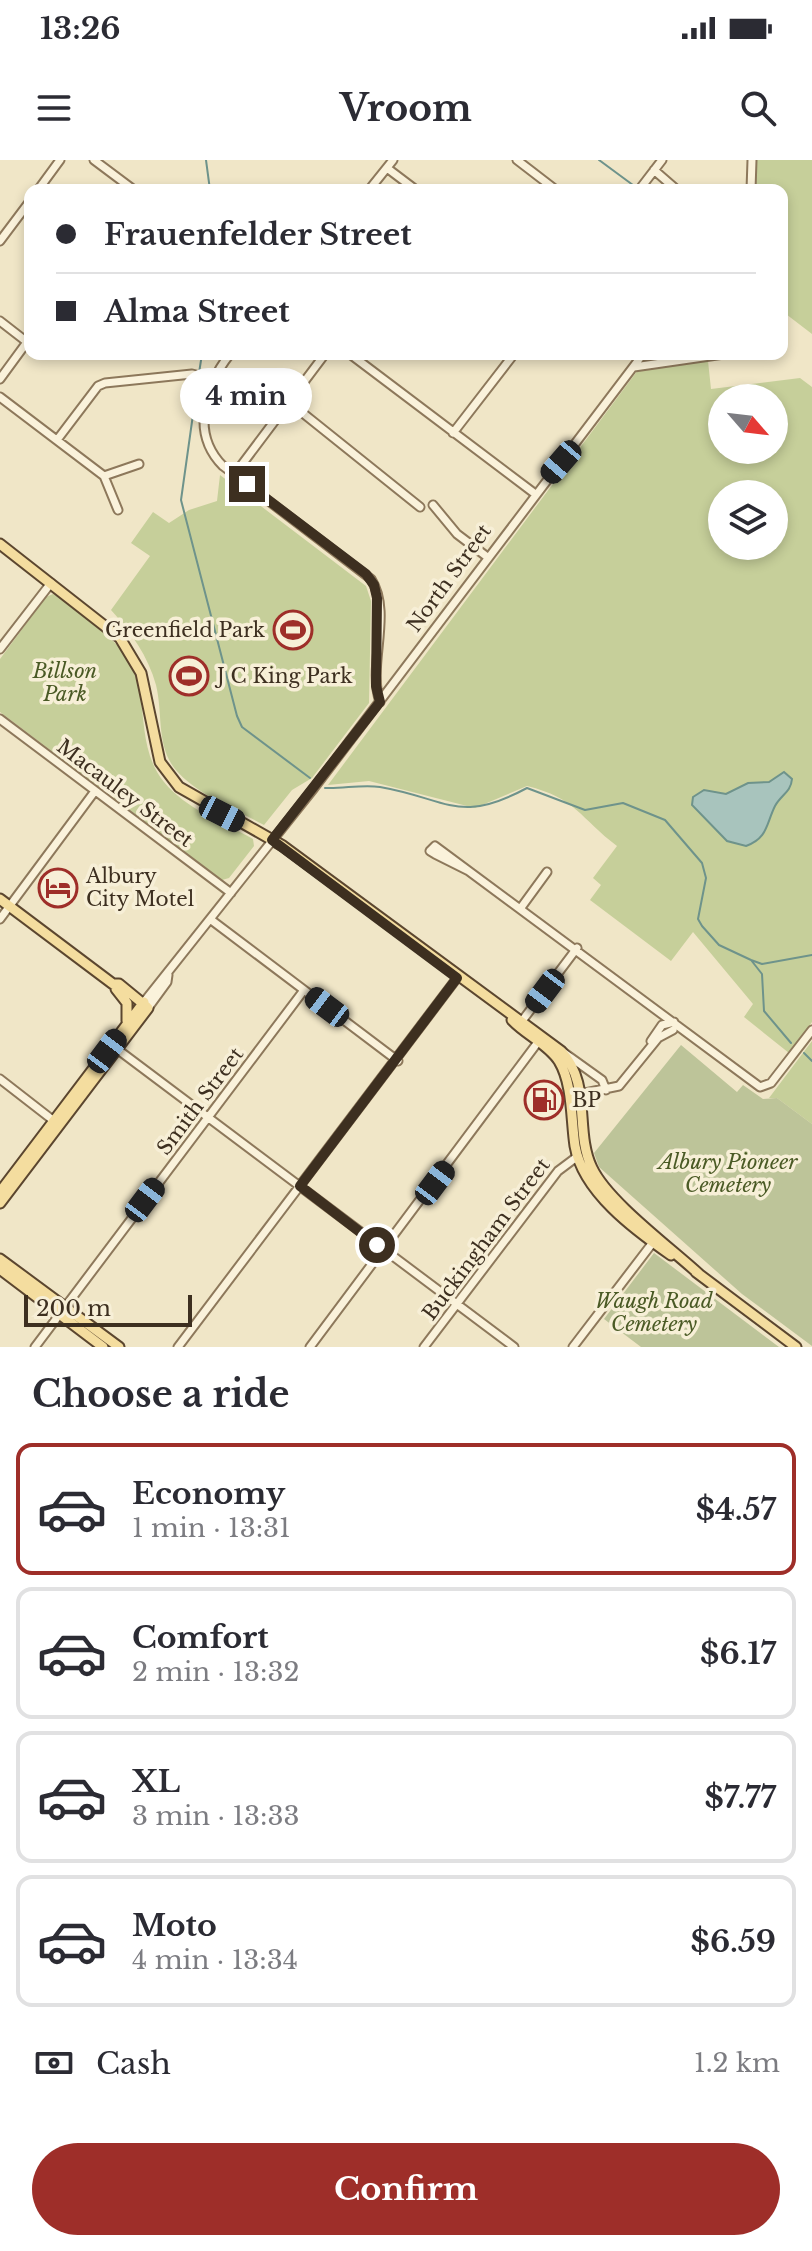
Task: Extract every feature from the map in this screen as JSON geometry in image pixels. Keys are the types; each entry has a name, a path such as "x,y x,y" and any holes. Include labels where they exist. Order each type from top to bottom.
{"main road":[{"path":"0,544 107,625 135,659 145,686 155,748 173,782 203,804 272,840 504,1012 559,1061 569,1095 578,1156 603,1196 655,1240 796,1347"},
{"path":"0,899 144,1006"},
{"path":"114,986 128,1008 122,1031"},
{"name":"North Street","path":"0,1192 144,1006"},
{"name":"North Street","path":"0,1203 117,1049 144,1006"},
{"path":"504,1012 522,1021 558,1048 573,1067 590,1165 610,1193 655,1240"},
{"path":"569,1095 580,1094"},
{"path":"0,1259 103,1347"},
{"path":"0,1269 119,1347"}],"street":[{"path":"42,184 60,160"},
{"path":"94,160 126,184"},
{"path":"374,184 393,160"},
{"path":"517,160 548,184"},
{"path":"644,184 662,160"},
{"path":"751,184 752,160"},
{"path":"387,168 408,184"},
{"path":"654,170 670,184"},
{"path":"0,241 24,209"},
{"path":"0,321 24,337"},
{"path":"0,379 24,346"},
{"path":"226,360 212,379 204,421 205,440 215,458 234,475 371,579 377,598 376,686 380,702"},
{"path":"234,475 320,360"},
{"path":"358,360 534,493"},
{"path":"453,433 509,360"},
{"name":"North Street","path":"144,1006 380,702 486,556 639,360"},
{"path":"634,367 682,360"},
{"path":"57,440 101,384 193,374 212,379"},
{"path":"0,397 104,476 118,510"},
{"path":"289,402 420,507"},
{"path":"104,476 139,464"},
{"path":"433,505 457,534 486,556"},
{"path":"0,649 51,583"},
{"path":"378,666 389,689"},
{"name":"Macauley Street","path":"0,719 231,893"},
{"path":"0,919 95,791"},
{"path":"435,846 430,851 467,870 577,948 673,1026 764,1087 774,1080 812,1030"},
{"path":"520,909 547,872"},
{"path":"210,919 398,1061"},
{"path":"522,1021 577,948"},
{"path":"178,1347 398,1061 457,978"},
{"name":"Smith Street","path":"35,1347 304,990"},
{"path":"580,1094 620,1085 662,1025 673,1026"},
{"path":"310,1347 538,1042"},
{"path":"558,1048 602,1080 606,1090"},
{"path":"117,1049 514,1347"},
{"path":"0,1079 54,1121"},
{"name":"Buckingham Street","path":"424,1347 566,1162 578,1156"},
{"path":"573,1347 655,1240"}],"green space":[{"path":"755,160 812,160 812,334 788,316 788,184 755,184"},
{"path":"708,361 710,384 708,384 708,464 788,464 788,384 751,384 800,378 812,387 812,1022 789,1053 744,1017 753,1004 693,932 671,961 590,900 601,885 593,878 617,846 557,796 527,786 475,808 369,781 328,785 638,370"},
{"path":"220,475 366,586 371,601 369,703 312,778 292,790 264,825 205,794 175,769 162,739 153,674 138,645 111,610 150,556 131,543 153,512 169,523 189,510 217,501"},
{"name":"Billson Park","path":"53,594 95,623 129,662 140,694 148,751 164,782 183,800 253,839 254,846 229,878 222,880 0,712 0,659 46,597"},
{"path":"812,1041 812,1124 777,1098 769,1098"},
{"name":"Albury Pioneer Cemetery","path":"681,1045 737,1092 743,1085 763,1099 777,1098 812,1124 812,1346 742,1294 599,1167 594,1153"},
{"name":"Waugh Road Cemetery","path":"654,1253 779,1347 641,1347 604,1319"}],"water":[{"path":"784,772 792,779 790,787 775,806 762,835 746,846 727,841 692,805 693,797 704,790 726,794 748,783 769,782"}],"waterway":[{"path":"206,160 209,184"},
{"path":"599,160 632,184"},
{"path":"199,373 201,360"},
{"path":"198,379 181,500 237,716 242,727 310,778"},
{"path":"325,788 380,787 468,807 504,799 527,788 585,810 623,803 665,820 702,863 706,878 698,919 719,945 751,960 762,974 764,1011 791,1043"},
{"path":"751,960 762,964 812,955"},
{"path":"804,1053 812,1061"}],"place":[{"name":"Greenfield Park","path":"293,630"},
{"name":"J C King Park","path":"189,676"},
{"name":"Albury City Motel","path":"58,888"},
{"name":"BP","path":"544,1100"}],"route":[{"path":"247,484 366,574 377,591 376,686 380,702 272,840 457,978 398,1061 300,1186 377,1245"}]}
